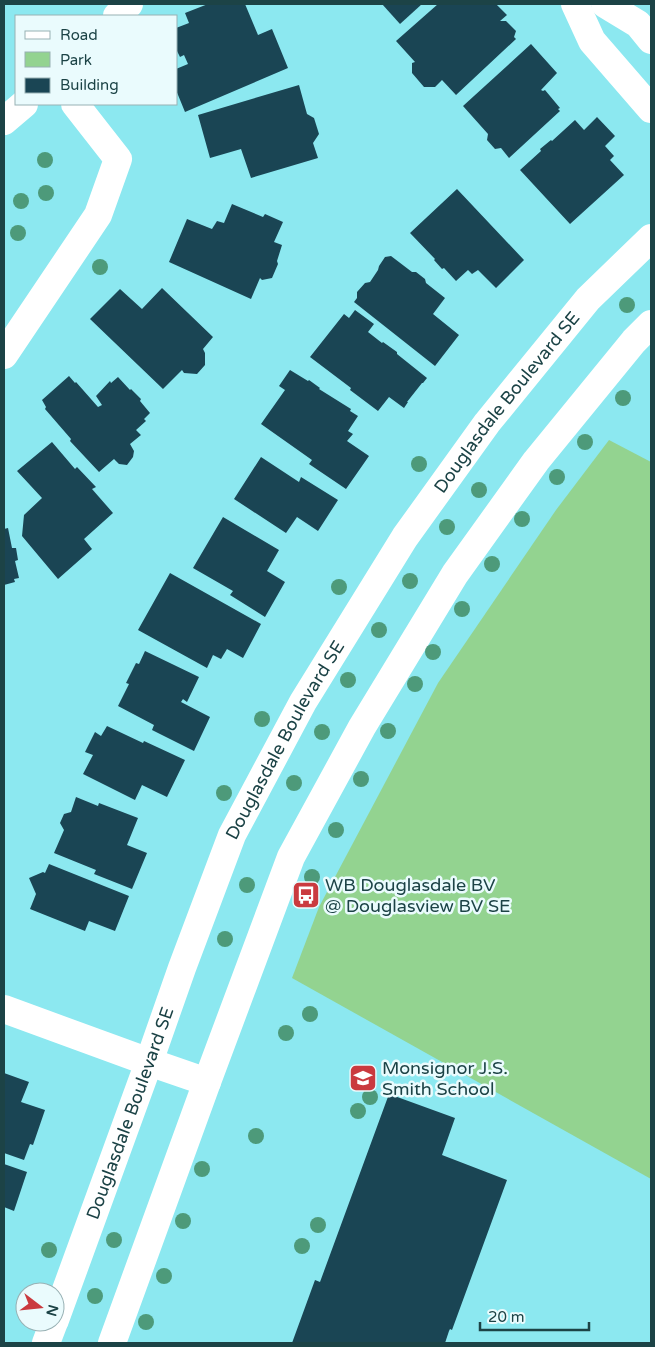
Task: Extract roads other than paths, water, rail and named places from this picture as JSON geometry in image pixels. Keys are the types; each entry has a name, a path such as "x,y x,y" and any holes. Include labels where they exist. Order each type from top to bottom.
{"street":[{"path":"117,15 129,4"},
{"path":"575,4 592,41 651,109"},
{"path":"605,4 638,24 651,40"},
{"path":"4,121 23,105"},
{"path":"4,355 98,216 118,158 76,105"},
{"name":"Douglasdale Boulevard SE","path":"65,1293 232,835 303,702 405,537 487,423 588,299 651,238"},
{"path":"112,1343 291,857 362,727 455,574 536,461 634,341 651,324"},
{"path":"4,1009 207,1082"}],"place":[{"name":"WB Douglasdale BV @ Douglasview BV SE","path":"306,895"},
{"name":"Monsignor J.S. Smith School","path":"363,1078"}]}
